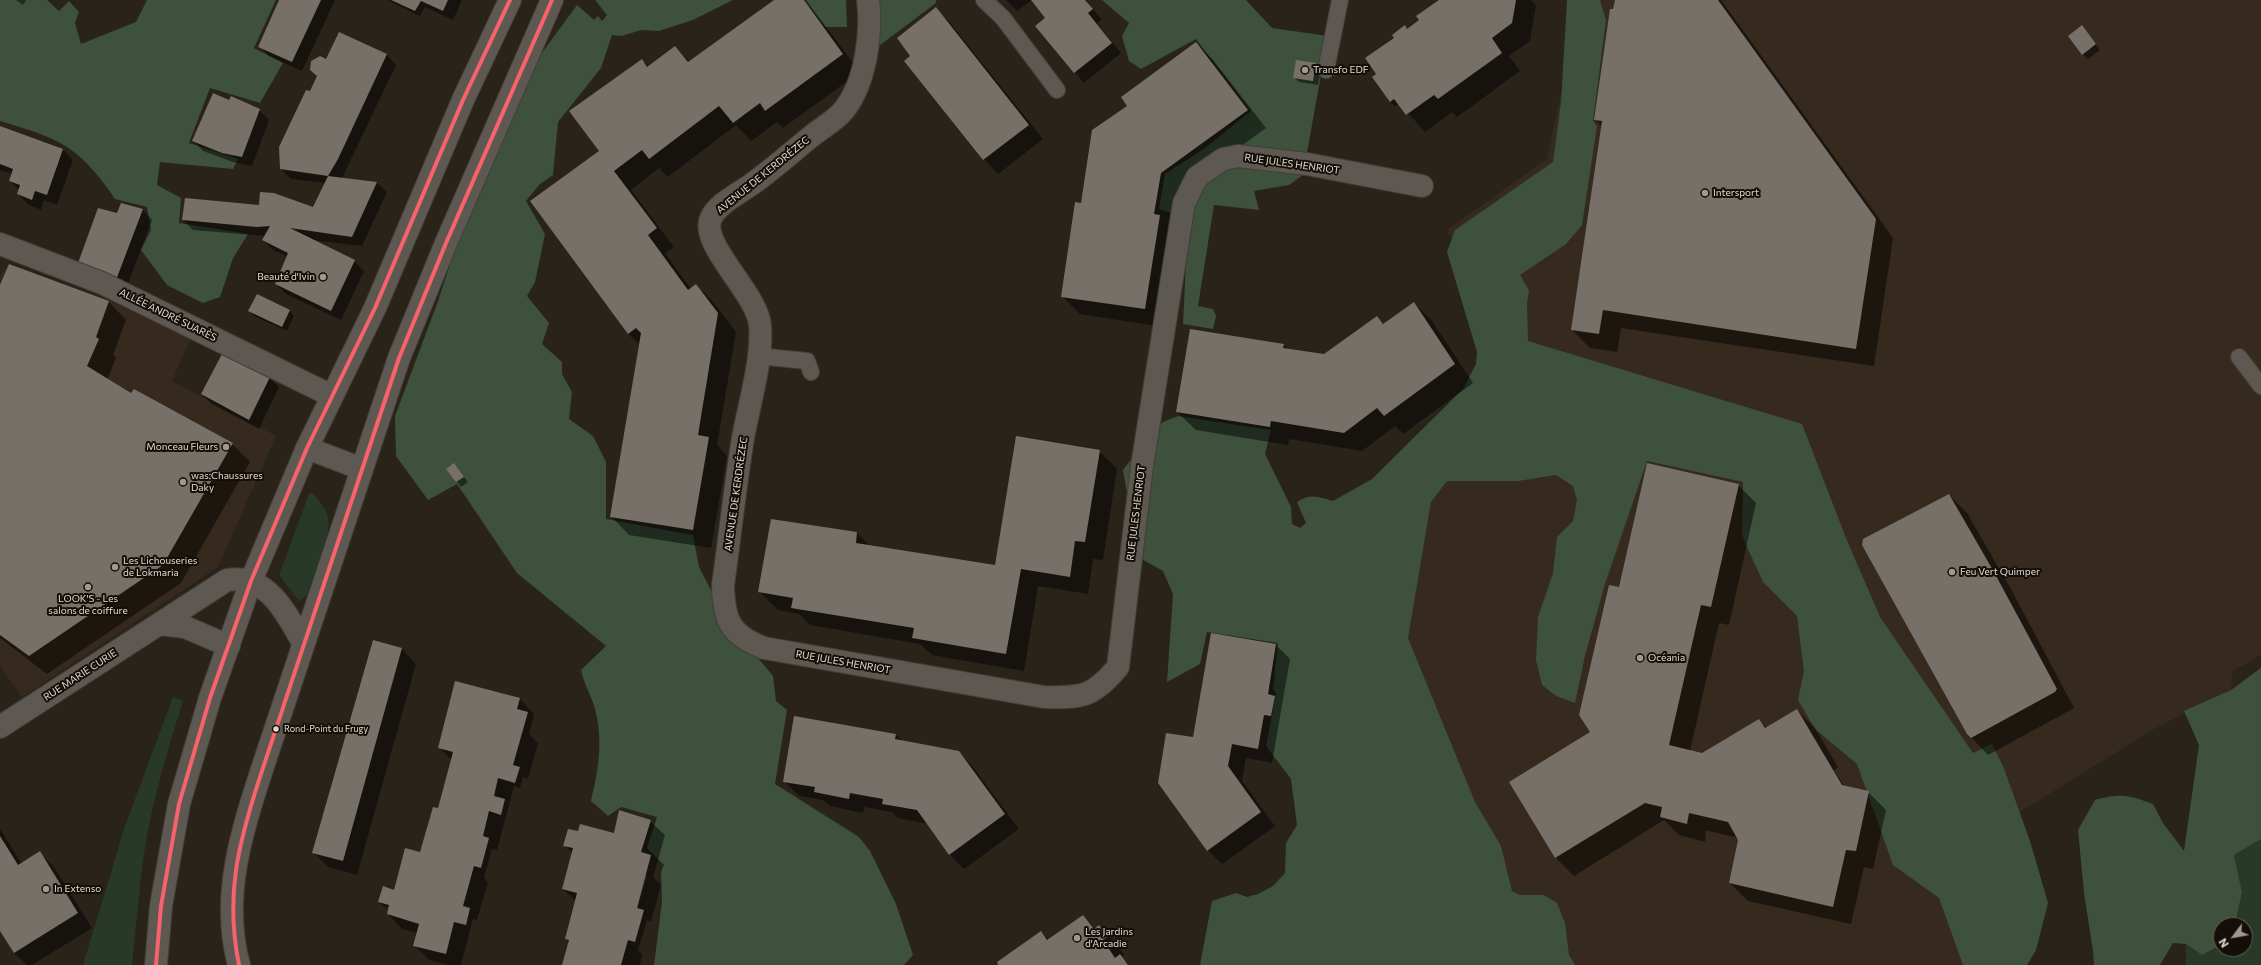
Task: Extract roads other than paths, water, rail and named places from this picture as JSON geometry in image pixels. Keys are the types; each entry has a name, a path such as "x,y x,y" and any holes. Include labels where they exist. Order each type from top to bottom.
{"street":[{"path":"156,965 161,906 179,804 195,747 251,582 307,448 375,308 463,100 510,0"},
{"path":"239,965 232,931 232,894 236,862 246,820 303,643 399,358 450,235 552,0"},
{"name":"AVENUE DE KERDRÉZEC","path":"728,616 724,600 723,585 743,441 758,356 760,326 753,301 721,256 713,240 710,228 711,218 722,206 763,176 844,110 859,79 865,55 868,33 868,0"},
{"name":"RUE JULES HENRIOT","path":"728,616 734,632 764,648 1044,697 1076,697 1105,683 1118,667 1142,466 1184,203 1197,177 1222,159 1238,156 1307,164 1422,186"},
{"name":"ALLÉE ANDRÉ SUARÈS","path":"0,244 102,283 332,396"},
{"path":"307,448 362,469"},
{"name":"RUE MARIE CURIE","path":"0,727 227,580 239,579 251,582"},
{"path":"251,582 266,590 277,600 303,643"},
{"path":"160,624 185,627 229,646"}],"lane":[{"path":"984,0 1002,18 1057,90"},
{"path":"1326,70 1340,0"},
{"path":"758,356 807,361 811,372"},
{"path":"2239,357 2261,386"}],"place":[{"name":"Transfo EDF","path":"1305,70"},
{"name":"Intersport","path":"1705,193"},
{"name":"Beauté d'Ivin","path":"323,277"},
{"name":"Monceau Fleurs","path":"226,447"},
{"name":"was:Chaussures Daky","path":"183,482"},
{"name":"Les Lichouseries de Lokmaria","path":"115,567"},
{"name":"Feu Vert Quimper","path":"1952,572"},
{"name":"LOOK'S - Les salons de coiffure","path":"88,587"},
{"name":"Océania","path":"1640,658"},
{"name":"Rond-Point du Frugy","path":"276,729"},
{"name":"In Extenso","path":"46,889"},
{"name":"Les Jardins d'Arcadie","path":"1077,938"}]}
